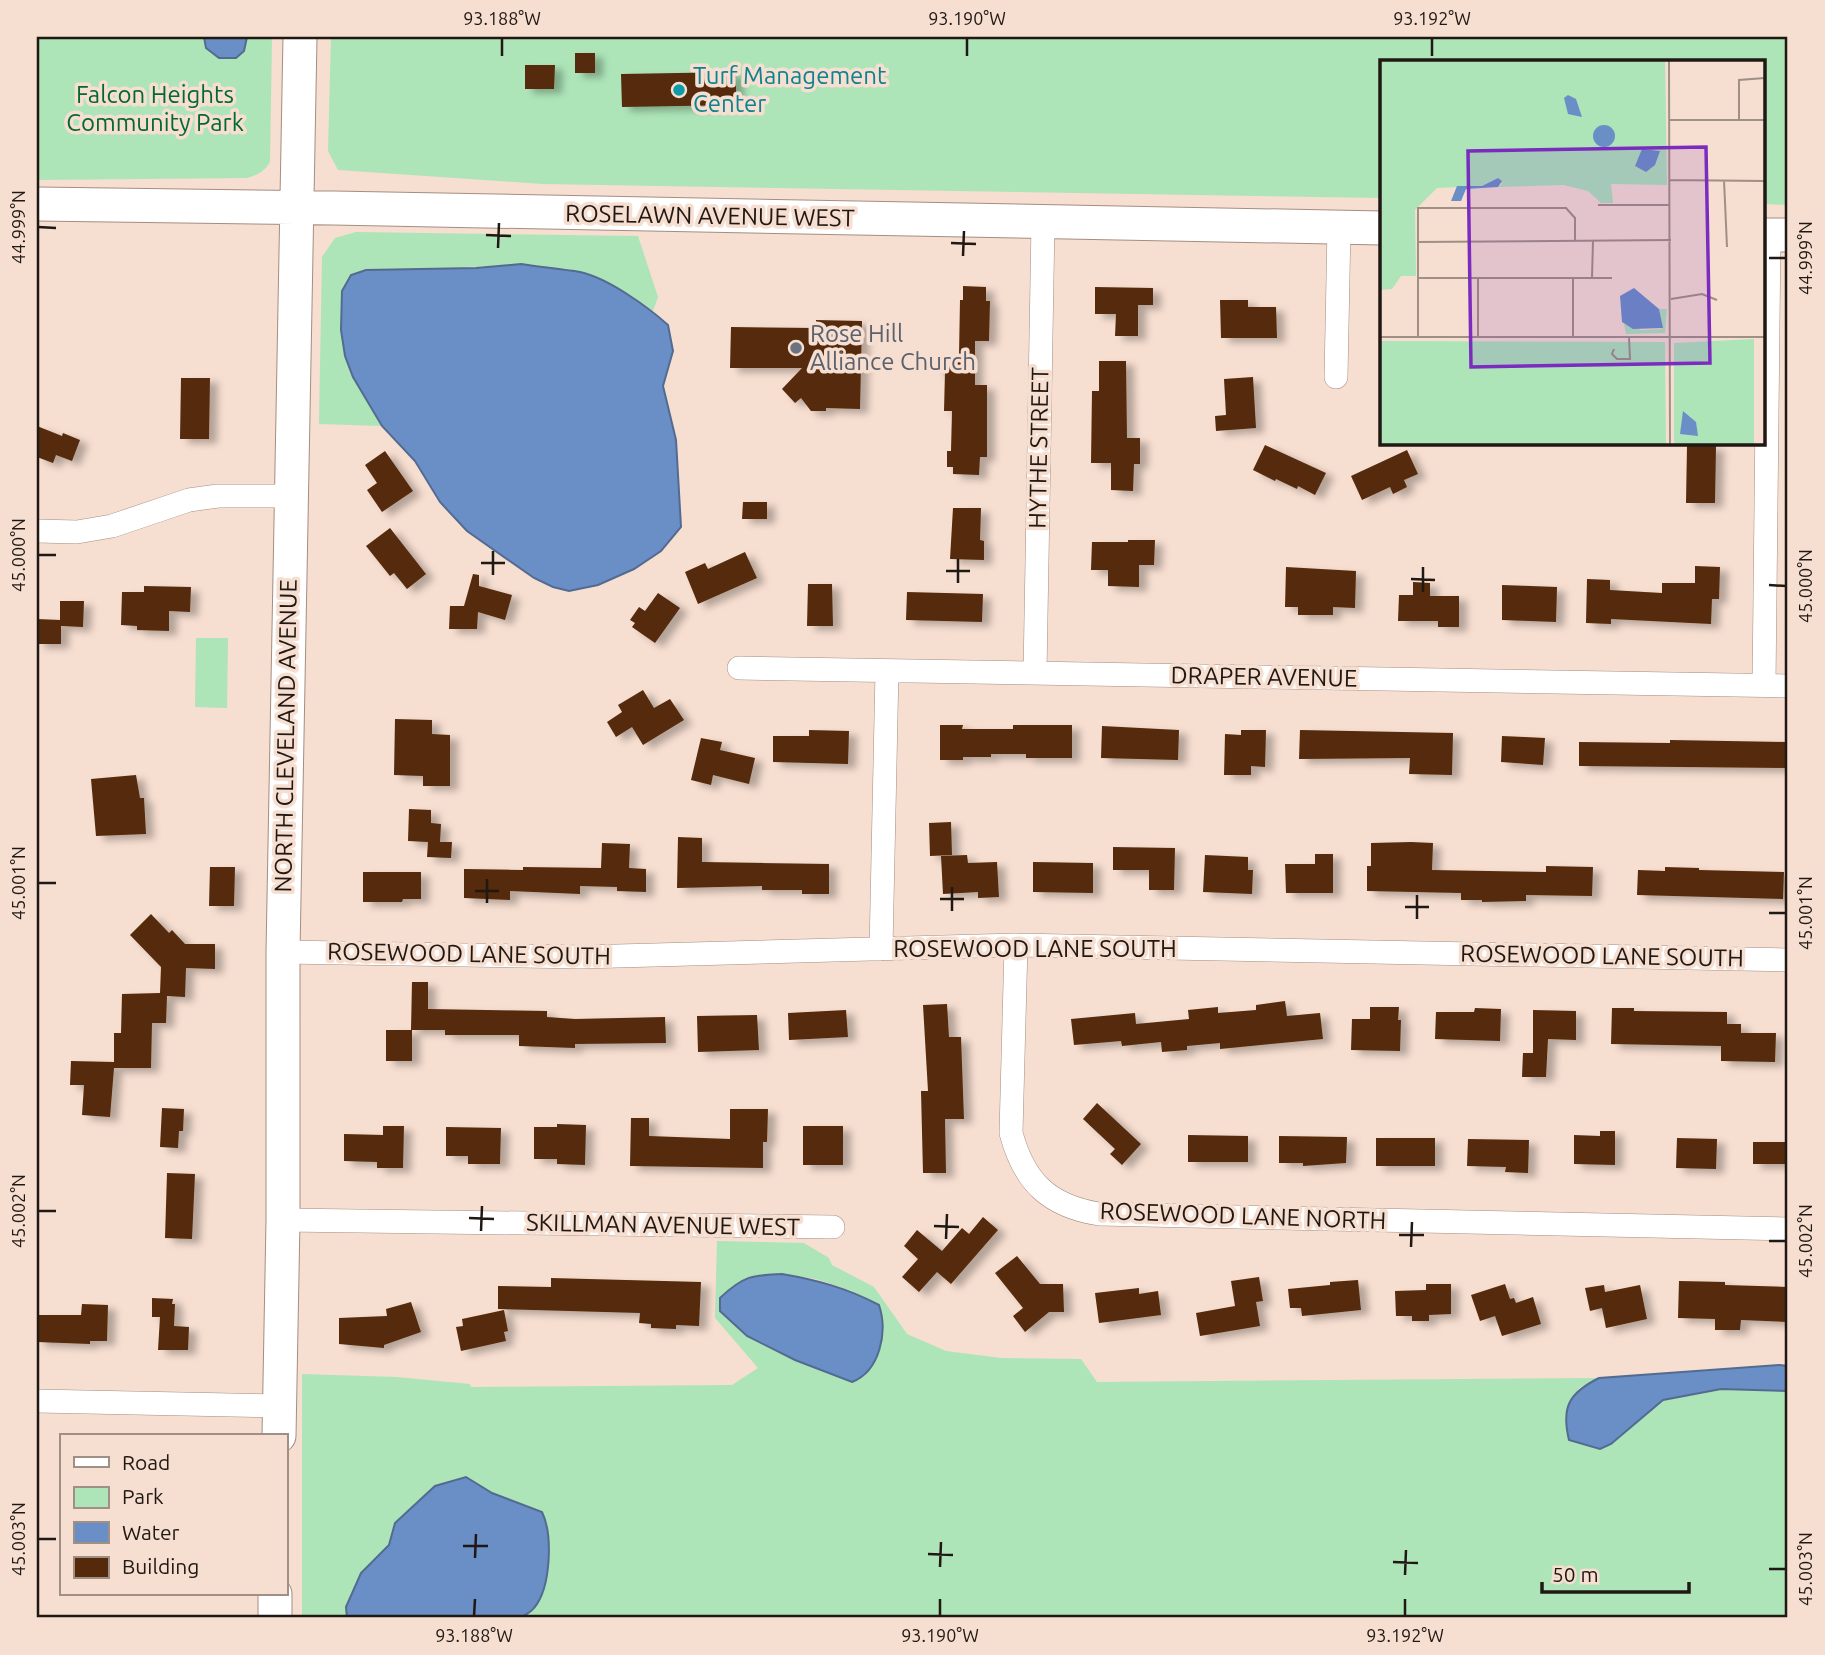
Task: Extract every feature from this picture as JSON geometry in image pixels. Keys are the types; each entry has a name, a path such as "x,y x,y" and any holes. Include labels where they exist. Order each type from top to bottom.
{"main road":[{"name":"NORTH CLEVELAND AVENUE","path":"279,1421 283,1220 283,952 300,37"},
{"name":"ROSELAWN AVENUE WEST","path":"37,204 1380,228"},
{"path":"275,1596 275,1618"}],"street":[{"name":"HYTHE STREET","path":"1035,673 1043,223"},
{"path":"1336,377 1339,228"},
{"path":"1764,685 1774,235"},
{"path":"37,531 77,532 112,526 189,500 218,496 290,496"},
{"name":"DRAPER AVENUE","path":"739,668 1788,686"},
{"path":"881,949 887,671"},
{"name":"ROSEWOOD LANE SOUTH","path":"283,952 581,957 1016,945 1788,960"},
{"name":"ROSEWOOD LANE NORTH","path":"1016,945 1012,1133 1017,1154 1027,1173 1041,1189 1058,1202 1078,1210 1099,1214 1788,1229"},
{"name":"SKILLMAN AVENUE WEST","path":"283,1220 833,1227"},
{"path":"37,1402 279,1421"}],"green space":[{"name":"Falcon Heights Community Park","path":"37,37 272,37 270,161 261,172 247,178 37,180"},
{"path":"331,37 1788,37 1788,205 1766,204 1766,60 1380,60 1380,198 543,184 338,170 328,151"},
{"path":"356,232 638,236 658,297 653,311 630,295 582,273 521,264 428,270 345,356 353,377 382,426 319,424 322,257 335,238"},
{"path":"196,638 228,638 227,708 195,707"},
{"path":"717,1241 804,1243 829,1258 832,1265 874,1287 907,1334 946,1351 1001,1358 1081,1359 1097,1382 1599,1378 1579,1388 1569,1440 1600,1449 1663,1400 1721,1389 1788,1391 1788,1618 302,1618 302,1374 396,1377 470,1384 471,1387 732,1385 758,1368 715,1318","holes":["782,1274 816,1279 852,1291 852,1382 795,1360 747,1336"]}],"water":[{"path":"204,37 247,37 244,51 236,58 219,58 206,48"},
{"path":"521,264 580,272 603,280 639,302 668,325 673,351 663,386 676,440 681,527 661,551 634,569 598,585 569,591 534,578 467,531 440,502 415,461 382,426 353,377 345,356 341,330 342,291 351,275 366,270 476,268"},
{"path":"782,1274 832,1285 879,1305 882,1338 875,1360 862,1377 852,1382 795,1360 747,1336 720,1311 720,1298 735,1285 755,1276"},
{"path":"1788,1366 1788,1391 1721,1389 1663,1400 1611,1444 1600,1449 1569,1440 1566,1418 1570,1402 1581,1389 1599,1378"},
{"path":"466,1477 492,1493 542,1512 548,1534 547,1575 540,1599 534,1608 520,1618 347,1618 346,1607 361,1573 389,1545 395,1523 435,1486"}],"building":[{"path":"575,53 595,53 595,73 575,73"},
{"path":"525,65 555,65 554,89 525,89"},
{"name":"Turf Management Center","path":"736,72 736,105 622,107 621,74"},
{"path":"963,286 986,287 986,301 990,301 989,341 975,341 975,385 987,385 987,457 980,457 979,475 953,474 953,467 947,467 947,451 951,451 952,411 944,411 945,372 937,372 937,356 959,356 960,300 963,300"},
{"path":"1095,287 1153,288 1153,305 1138,305 1138,336 1115,336 1116,314 1095,314"},
{"path":"1220,300 1248,300 1248,307 1276,307 1277,338 1221,338"},
{"name":"Rose Hill Alliance Church","path":"816,320 862,321 860,409 826,408 826,411 811,411 801,398 795,403 782,389 802,368 730,368 731,327 816,328"},
{"path":"1099,361 1126,361 1127,438 1140,438 1140,464 1134,464 1133,491 1111,490 1111,463 1091,463 1092,391 1099,391"},
{"path":"1253,377 1256,428 1216,431 1215,416 1226,415 1224,379"},
{"path":"181,378 210,378 209,439 180,439"},
{"path":"37,426 80,440 72,461 56,455 53,463 37,457"},
{"path":"1265,445 1326,473 1315,495 1253,470"},
{"path":"1687,446 1716,446 1715,503 1686,503"},
{"path":"1407,450 1418,474 1404,480 1407,487 1393,494 1390,487 1362,500 1351,476"},
{"path":"385,451 413,491 382,512 367,490 377,483 365,465"},
{"path":"743,502 767,502 767,519 742,519"},
{"path":"953,508 981,508 980,540 984,541 984,560 950,559"},
{"path":"390,528 426,574 407,589 394,573 390,576 366,546"},
{"path":"1155,540 1154,565 1139,565 1139,587 1108,586 1108,570 1091,570 1092,542"},
{"path":"745,552 757,578 698,604 685,572 705,563 708,569"},
{"path":"1695,566 1720,567 1719,599 1712,599 1711,624 1611,619 1611,624 1586,623 1587,579 1610,580 1610,590 1662,593 1662,583 1695,583"},
{"path":"1286,567 1356,571 1355,608 1333,607 1333,615 1298,615 1298,607 1285,607"},
{"path":"473,574 479,575 479,586 512,595 505,620 478,612 477,629 449,629 450,606 464,606"},
{"path":"1413,582 1430,583 1430,596 1459,596 1459,627 1438,627 1438,621 1398,621 1399,595 1413,595"},
{"path":"808,584 832,584 833,626 807,626"},
{"path":"1502,585 1557,587 1556,622 1502,620"},
{"path":"144,586 191,587 190,612 169,611 169,631 137,630 137,626 121,625 122,592 144,592"},
{"path":"907,592 983,594 982,622 906,620"},
{"path":"658,593 680,608 655,643 632,627 635,623 630,620 639,607 645,611"},
{"path":"60,601 84,601 83,627 61,626 61,644 37,644 37,619 60,620"},
{"path":"643,690 654,708 670,699 684,720 643,745 632,727 616,737 607,722 622,712 618,705"},
{"path":"395,719 432,720 432,734 450,735 450,786 423,786 423,776 394,775"},
{"path":"940,725 963,725 962,729 1013,729 1013,725 1072,725 1072,758 1026,758 1026,754 991,754 991,757 940,760"},
{"path":"1102,726 1179,730 1178,760 1101,758"},
{"path":"809,730 849,731 848,764 773,762 773,736 809,736"},
{"path":"1241,730 1266,730 1265,767 1251,766 1251,775 1224,775 1225,734 1241,735"},
{"path":"1300,730 1453,733 1452,775 1409,774 1410,758 1299,759"},
{"path":"1502,736 1545,738 1543,765 1501,762"},
{"path":"701,738 722,742 720,750 755,758 749,784 713,775 711,785 691,780"},
{"path":"1670,740 1788,742 1788,768 1579,766 1579,742 1670,743"},
{"path":"136,775 140,798 144,798 146,834 96,836 91,779"},
{"path":"409,809 431,810 431,823 441,824 440,842 452,842 451,858 427,857 428,842 408,841"},
{"path":"951,822 952,855 930,856 929,823"},
{"path":"678,837 702,838 702,862 829,864 829,894 802,894 802,890 762,890 762,886 677,888"},
{"path":"602,843 630,844 629,868 646,869 646,892 617,891 617,887 580,886 580,894 510,891 510,900 464,898 464,869 601,868"},
{"path":"1371,843 1433,843 1432,870 1546,872 1546,866 1593,867 1592,896 1526,895 1526,901 1482,902 1461,900 1461,893 1367,891"},
{"path":"1113,847 1175,848 1174,890 1149,890 1149,870 1113,870"},
{"path":"1315,854 1333,854 1333,893 1286,893 1285,864 1315,864"},
{"path":"967,855 968,863 997,862 999,897 978,898 978,892 943,894 941,856"},
{"path":"1205,855 1248,857 1248,870 1253,870 1252,894 1203,892"},
{"path":"1033,862 1093,863 1093,893 1033,892"},
{"path":"210,867 235,867 234,906 209,906"},
{"path":"1665,867 1784,872 1783,899 1637,895 1638,870 1665,871"},
{"path":"363,872 421,872 421,899 363,902"},
{"path":"151,914 169,933 172,930 185,944 215,944 215,969 186,968 185,997 167,996 166,1023 152,1023 151,1068 114,1068 110,1117 82,1115 84,1085 70,1085 71,1061 114,1062 114,1033 121,1033 122,994 160,993 161,967 130,935"},
{"path":"412,982 428,982 428,1009 547,1011 547,1017 575,1019 665,1017 666,1043 575,1044 575,1048 519,1046 519,1035 445,1035 445,1030 411,1030"},
{"path":"1285,1001 1287,1016 1320,1013 1323,1039 1220,1049 1220,1043 1162,1052 1161,1042 1122,1046 1121,1041 1074,1045 1071,1019 1135,1013 1136,1024 1189,1019 1188,1010 1218,1007 1218,1013 1256,1010 1256,1005"},
{"path":"947,1004 949,1037 961,1037 964,1119 945,1119 946,1173 923,1173 921,1091 928,1091 923,1005"},
{"path":"1370,1007 1399,1007 1400,1051 1351,1050 1352,1019 1370,1019"},
{"path":"1475,1008 1501,1009 1500,1041 1435,1039 1436,1012 1474,1012"},
{"path":"1612,1008 1634,1008 1634,1011 1727,1012 1727,1024 1741,1024 1741,1033 1776,1033 1775,1062 1721,1061 1721,1046 1611,1044"},
{"path":"846,1010 848,1037 789,1040 788,1013"},
{"path":"1533,1010 1576,1011 1576,1040 1548,1039 1546,1077 1522,1077 1523,1053 1533,1053"},
{"path":"757,1015 759,1050 698,1052 697,1016"},
{"path":"386,1030 412,1030 412,1061 386,1061"},
{"path":"1097,1103 1141,1144 1122,1165 1110,1154 1115,1149 1083,1119"},
{"path":"162,1108 184,1109 183,1131 179,1131 178,1148 160,1147"},
{"path":"730,1109 768,1109 767,1142 763,1142 763,1168 630,1166 631,1118 649,1118 649,1136 730,1139"},
{"path":"557,1124 586,1125 585,1165 557,1164 557,1159 534,1159 534,1127 557,1127"},
{"path":"383,1126 404,1126 403,1168 377,1168 377,1162 344,1161 344,1134 383,1135"},
{"path":"803,1126 843,1126 843,1165 803,1165"},
{"path":"446,1127 501,1128 500,1164 468,1164 468,1156 446,1156"},
{"path":"1600,1131 1615,1131 1615,1165 1574,1164 1574,1135 1600,1136"},
{"path":"1188,1135 1248,1136 1248,1162 1188,1162"},
{"path":"1279,1136 1347,1137 1346,1163 1303,1166 1303,1163 1279,1163"},
{"path":"1376,1138 1435,1138 1435,1166 1376,1166"},
{"path":"1677,1138 1717,1139 1716,1169 1676,1168"},
{"path":"1468,1139 1529,1140 1528,1173 1505,1172 1506,1167 1467,1166"},
{"path":"1753,1142 1788,1142 1788,1164 1753,1164"},
{"path":"167,1173 195,1174 192,1239 165,1238"},
{"path":"983,1217 998,1230 951,1284 937,1272 919,1292 902,1277 918,1259 904,1246 917,1230 942,1251 962,1228 969,1234"},
{"path":"1017,1256 1040,1284 1063,1284 1064,1312 1049,1312 1025,1332 1013,1316 1023,1308 995,1273"},
{"path":"1259,1277 1263,1301 1256,1302 1260,1326 1200,1336 1196,1313 1235,1306 1231,1281"},
{"path":"551,1278 701,1282 699,1326 651,1328 651,1324 639,1323 640,1313 498,1309 498,1286 551,1287"},
{"path":"1358,1280 1361,1310 1302,1316 1301,1308 1290,1308 1288,1289"},
{"path":"1679,1281 1788,1287 1788,1322 1741,1320 1740,1330 1715,1330 1715,1319 1678,1318"},
{"path":"1426,1284 1451,1284 1451,1314 1429,1315 1429,1321 1412,1321 1412,1316 1396,1316 1395,1291 1426,1290"},
{"path":"1505,1284 1510,1299 1514,1298 1516,1303 1533,1297 1541,1324 1502,1336 1495,1316 1480,1321 1471,1295"},
{"path":"1604,1285 1605,1292 1640,1285 1647,1319 1606,1328 1602,1308 1590,1311 1585,1288"},
{"path":"1139,1288 1139,1294 1158,1291 1161,1315 1099,1323 1095,1293"},
{"path":"152,1298 173,1299 174,1326 189,1327 188,1350 158,1350 160,1317 152,1317"},
{"path":"411,1302 421,1332 384,1345 384,1348 339,1344 339,1318 387,1316 386,1309"},
{"path":"82,1304 108,1305 107,1341 90,1341 90,1344 37,1342 37,1315 81,1315"},
{"path":"504,1310 508,1331 504,1332 506,1341 461,1351 456,1327 463,1326 462,1319"}],"place":[{"name":"Turf Management Center","path":"679,90"},
{"name":"Rose Hill Alliance Church","path":"796,348"}]}
